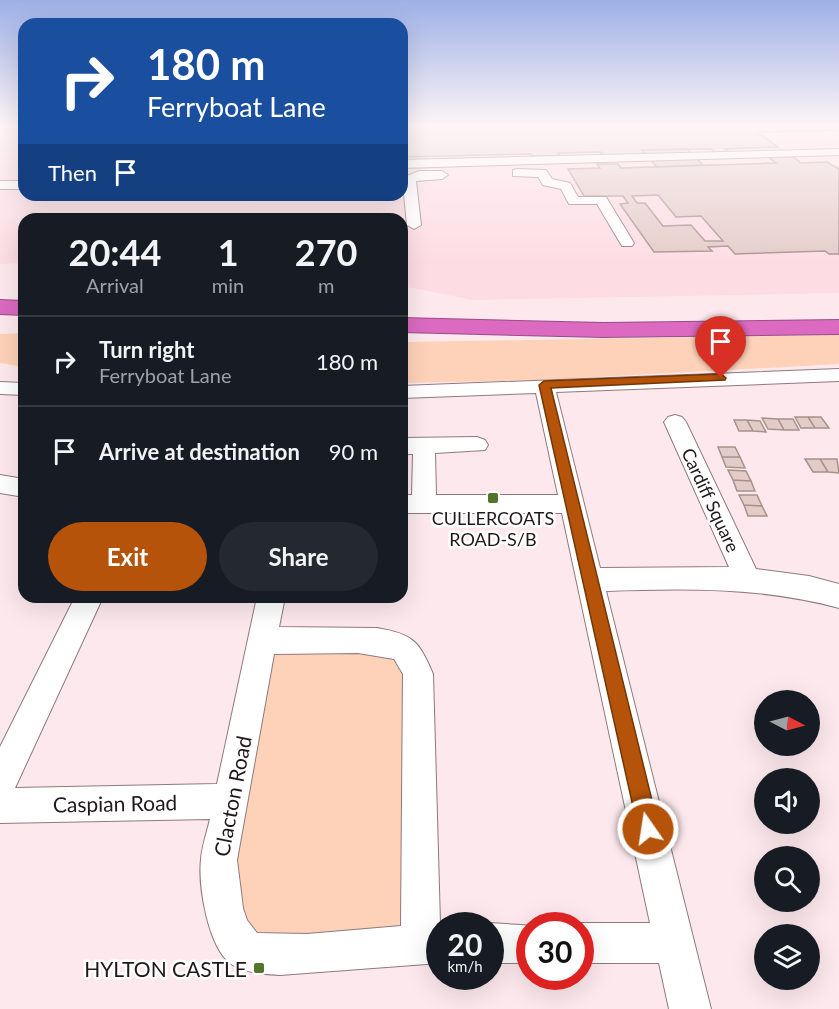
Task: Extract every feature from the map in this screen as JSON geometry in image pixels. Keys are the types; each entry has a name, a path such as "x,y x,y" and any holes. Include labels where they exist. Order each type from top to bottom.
{"highway":[{"path":"0,294 18,296"},
{"path":"0,307 18,308"},
{"path":"408,313 604,318 839,314"},
{"path":"408,325 603,330 839,327"}],"street":[{"path":"408,215 411,231 409,184 411,178 429,174"},
{"path":"543,174 547,182 566,186 574,201 600,200 623,237"},
{"path":"0,185 18,185"},
{"path":"408,392 839,375"},
{"path":"544,385 690,1009"},
{"path":"0,388 18,389"},
{"name":"Cardiff Square","path":"675,422 747,578"},
{"path":"477,445 413,446 413,503 573,504"},
{"path":"0,484 18,487"},
{"path":"591,580 747,578 821,590 839,596"},
{"path":"0,783 86,603"},
{"name":"Clacton Road","path":"270,603 219,860 221,903 239,942 248,951 277,955 426,943"},
{"name":"Clacton Road","path":"264,641 378,640 403,648 411,658 418,674 429,912"},
{"name":"Caspian Road","path":"0,806 229,801"},
{"path":"594,943 675,943"}],"shaded area":[{"path":"0,174 18,174 18,201 408,201 408,174 839,174 839,293 473,300 408,287 408,213 18,213 18,263 0,264"},
{"path":"18,333 18,366 0,363 0,334"},
{"path":"839,335 839,364 542,380 408,383 408,342"},
{"path":"264,641 403,648 421,943 248,951 219,860"}],"building":[{"path":"571,174 839,174 839,254 829,254 825,251 735,254 728,246 708,247 712,251 654,252 620,204 628,203 623,196 584,196","holes":["658,195 676,217 701,216 723,241 705,241 691,225 663,226 645,203 637,203 632,196"]},
{"path":"795,417 808,417 815,428 801,428"},
{"path":"808,417 821,417 829,428 815,428"},
{"path":"762,418 778,419 784,430 768,429"},
{"path":"778,419 793,419 799,430 784,430"},
{"path":"734,420 747,420 753,431 739,431"},
{"path":"747,420 760,421 766,432 753,431"},
{"path":"718,447 735,447 740,457 722,457"},
{"path":"722,457 740,457 745,468 726,467"},
{"path":"805,459 820,459 828,472 813,472"},
{"path":"820,459 837,459 839,473 828,472"},
{"path":"728,470 746,471 751,481 733,480"},
{"path":"733,480 751,481 755,491 737,491"},
{"path":"739,495 757,495 762,506 744,505"},
{"path":"744,505 762,506 767,516 748,516"}],"place":[{"name":"CULLERCOATS ROAD-S/B","path":"493,498"},
{"name":"HYLTON CASTLE","path":"259,968"}],"route":[{"path":"648,829 544,385 721,378"}]}
